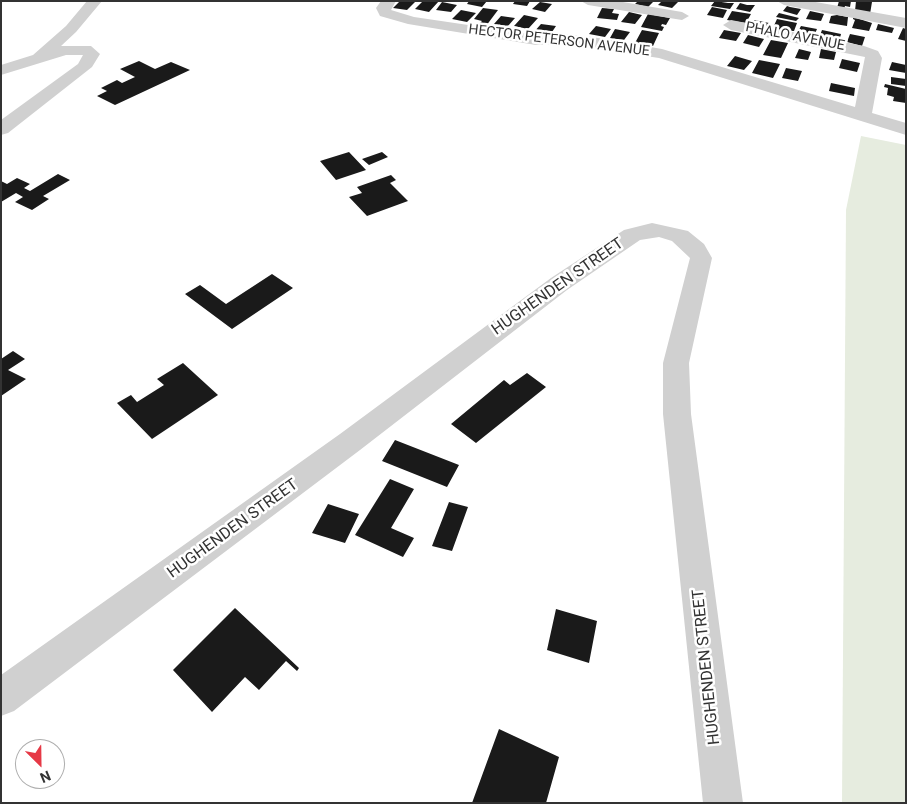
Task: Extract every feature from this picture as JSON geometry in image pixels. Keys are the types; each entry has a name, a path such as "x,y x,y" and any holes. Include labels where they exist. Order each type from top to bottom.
{"street":[{"path":"38,57 71,29 95,1"},
{"path":"662,54 682,16 694,1"},
{"path":"784,1 906,23"},
{"name":"HECTOR PETERSON AVENUE","path":"387,6 413,21 536,40 565,39 662,54 906,129"},
{"path":"565,39 585,8 682,16"},
{"name":"PHALO AVENUE","path":"731,25 869,52 874,58 862,116"},
{"path":"1,70 38,57 74,49 85,49 92,54 84,67 1,129"},
{"name":"HUGHENDEN STREET","path":"1,698 334,454 566,279 632,235 660,230 680,236 696,248 701,258 676,363 677,414 723,803"}],"shaded area":[{"path":"861,136 906,145 906,803 842,803 846,210"}],"building":[{"path":"400,1 415,2 407,10 393,8"},
{"path":"423,1 439,1 429,12 415,9"},
{"path":"469,1 487,1 482,7 467,4"},
{"path":"515,1 530,1 527,6 513,4"},
{"path":"638,1 654,1 648,7 635,4"},
{"path":"662,1 679,1 672,8 658,5"},
{"path":"715,1 734,3 730,9 711,6"},
{"path":"839,1 851,1 850,7 845,6 844,9 837,8"},
{"path":"856,1 872,2 870,14 855,11"},
{"path":"442,2 457,5 451,12 436,10"},
{"path":"540,2 552,4 545,12 532,9"},
{"path":"740,3 755,5 750,12 736,9"},
{"path":"787,6 801,9 797,15 783,11"},
{"path":"712,7 727,10 723,18 707,15"},
{"path":"483,8 498,10 486,26 478,25 482,21 474,19"},
{"path":"602,8 614,9 612,13 619,14 617,20 597,18"},
{"path":"461,10 476,13 467,22 452,19"},
{"path":"732,11 751,14 746,23 727,20"},
{"path":"810,11 824,14 821,21 806,19"},
{"path":"629,12 642,15 635,24 621,22"},
{"path":"779,13 799,18 796,21 776,17"},
{"path":"648,14 670,18 666,25 662,24 661,26 664,27 662,31 641,27"},
{"path":"524,15 538,18 528,29 514,26"},
{"path":"501,16 515,18 508,26 494,24"},
{"path":"831,16 848,17 847,26 829,23"},
{"path":"853,17 872,23 869,31 852,28 855,20"},
{"path":"777,19 797,23 794,31 772,30"},
{"path":"754,20 769,23 767,26 760,24 759,27 751,25"},
{"path":"541,24 556,26 550,35 534,32"},
{"path":"878,24 894,28 892,33 876,30"},
{"path":"596,26 611,29 605,37 589,34"},
{"path":"801,26 817,29 813,38 796,35"},
{"path":"903,28 906,29 906,41 898,39"},
{"path":"615,29 630,32 624,40 610,38"},
{"path":"642,30 659,33 653,46 635,43"},
{"path":"724,30 741,33 736,41 719,38"},
{"path":"822,30 841,34 839,42 819,38"},
{"path":"850,34 865,37 862,46 847,42"},
{"path":"748,35 764,39 759,47 743,43"},
{"path":"771,40 788,43 781,58 763,55"},
{"path":"799,49 811,52 808,60 795,58"},
{"path":"821,49 836,52 834,60 819,58"},
{"path":"735,56 752,61 744,70 727,66"},
{"path":"842,59 860,63 857,72 839,68"},
{"path":"759,60 780,64 773,78 752,73"},
{"path":"139,61 155,69 171,62 190,70 115,105 97,96 107,91 101,88 117,80 122,83 135,77 120,69"},
{"path":"892,62 906,65 906,73 889,70"},
{"path":"786,68 802,71 798,81 782,78"},
{"path":"891,77 906,79 906,86 891,84"},
{"path":"831,83 855,88 854,96 829,91"},
{"path":"885,84 906,89 906,103 893,101 894,97 887,95 888,88 884,87"},
{"path":"349,152 366,170 336,180 320,161"},
{"path":"382,152 388,157 369,165 362,159"},
{"path":"58,174 70,180 43,196 49,199 32,210 15,202 23,197 16,193 1,202 1,181 7,184 17,178 30,184 24,188 30,191"},
{"path":"391,175 396,180 390,183 408,201 367,216 349,197 362,193 357,187"},
{"path":"272,274 293,288 232,329 185,294 200,285 226,304"},
{"path":"13,351 25,359 8,370 26,379 1,396 1,359"},
{"path":"183,363 218,395 152,439 117,403 131,395 137,402 164,385 157,379"},
{"path":"527,373 546,387 476,443 451,424 504,380 510,385"},
{"path":"395,440 459,465 447,487 382,461"},
{"path":"390,479 414,489 391,528 414,538 403,557 355,535"},
{"path":"449,502 468,507 452,551 432,546"},
{"path":"328,504 359,514 345,543 312,533"},
{"path":"235,608 299,668 297,671 286,661 259,690 245,677 212,712 173,670"},
{"path":"556,609 597,621 589,663 547,650"},
{"path":"499,729 559,757 546,803 472,803"}]}
